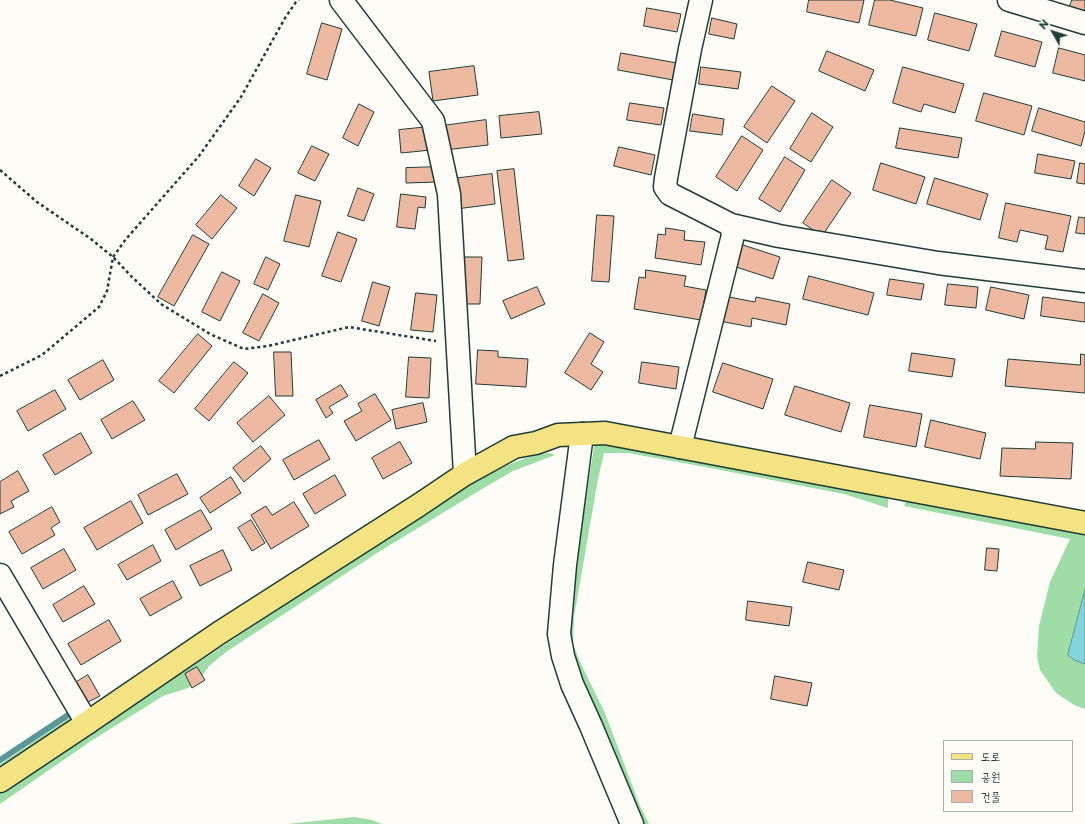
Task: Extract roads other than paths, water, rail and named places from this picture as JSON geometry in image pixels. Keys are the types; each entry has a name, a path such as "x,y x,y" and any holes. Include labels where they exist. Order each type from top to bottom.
{"main road":[{"path":"0,781 88,723 218,633 407,513 465,474 514,447 536,443 558,435 605,433 1085,523"}],"street":[{"path":"341,0 433,121 450,194 465,474"},
{"path":"701,0 690,49 666,178 665,187 670,194 731,225 780,236 938,263 1085,280"},
{"path":"1009,0 1085,23"},
{"path":"680,447 733,235 731,225"},
{"path":"582,434 565,565 560,634 563,656 572,684 632,824"},
{"path":"0,575 88,723"}],"water":[{"path":"1085,590 1085,664 1074,660 1068,655"}],"waterway":[{"path":"0,760 68,715"}]}
